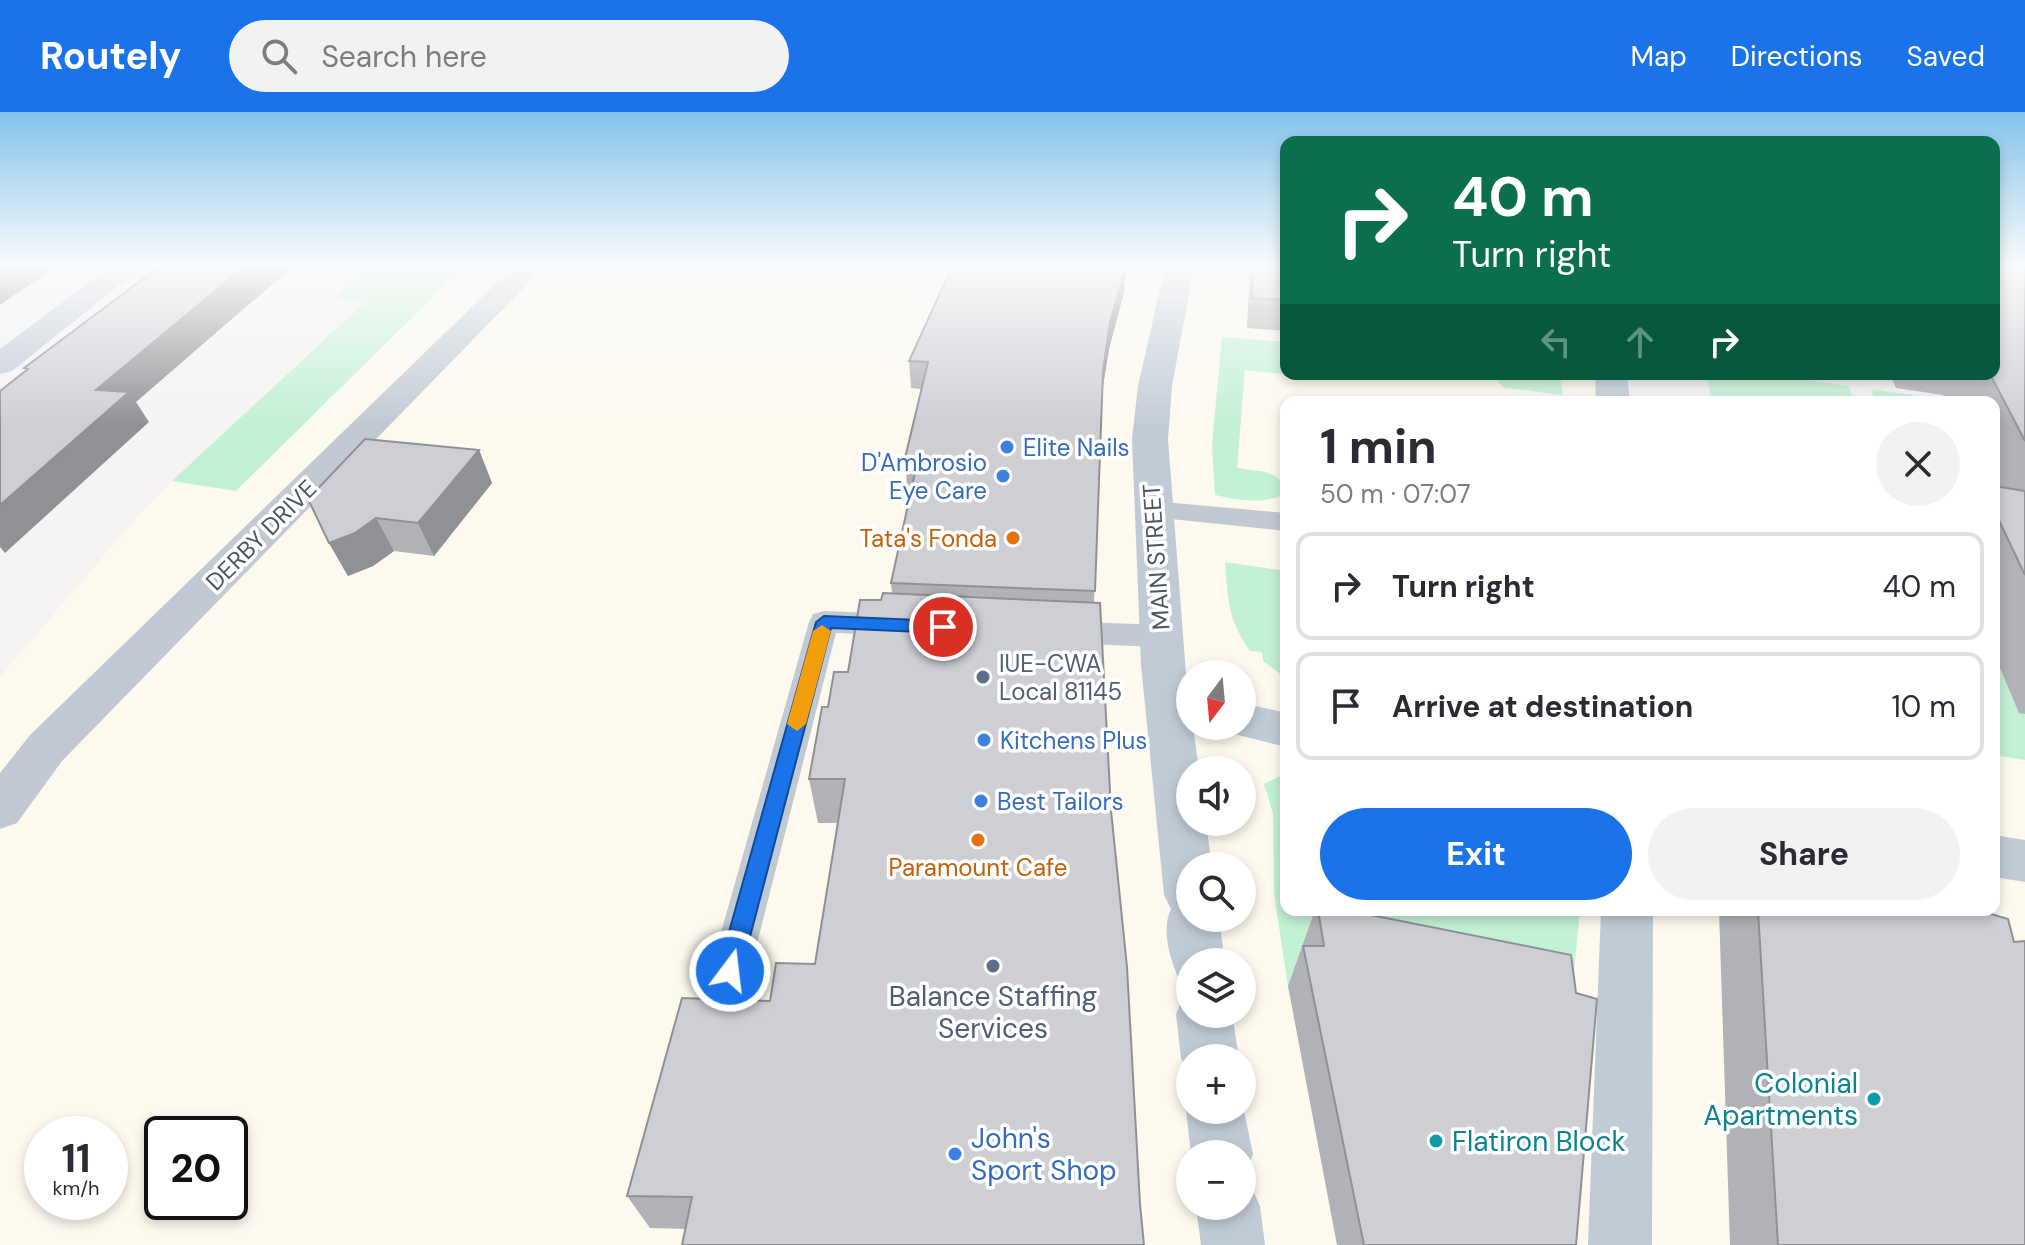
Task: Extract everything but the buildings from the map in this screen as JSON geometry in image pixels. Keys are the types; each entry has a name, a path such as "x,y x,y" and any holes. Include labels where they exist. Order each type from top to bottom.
{"main road":[{"path":"0,364 58,320"},
{"name":"MAIN STREET","path":"1169,320 1155,386 1150,439 1161,636 1176,697"},
{"path":"1256,723 1280,729"},
{"name":"MAIN STREET","path":"1181,740 1187,852"},
{"path":"2000,857 2025,861"},
{"path":"1620,1245 1627,916"},
{"path":"1230,1220 1233,1245"}],"street":[{"name":"DERBY DRIVE","path":"0,809 46,748 477,320"}],"lane":[{"path":"1152,510 1280,521"},
{"path":"730,971 824,622 934,627"},
{"path":"1029,631 1161,636"}],"shaded area":[{"path":"346,320 1280,320 1280,380 1611,380 1613,396 1280,396 1280,916 2000,916 2000,497 2025,501 2025,1245 0,1245 0,677 150,502"}],"green space":[{"path":"346,320 409,320 236,491 172,481"},
{"path":"1222,337 1280,342 1280,374 1245,370 1237,468 1276,477 1280,481 1280,496 1256,501 1215,495 1212,445"},
{"path":"1498,380 1560,380 1563,395 1504,388"},
{"path":"1707,380 1808,380 1849,386 1852,396 1711,396"},
{"path":"1871,389 1919,396 1873,396"},
{"path":"1225,562 1280,570 1280,674 1263,661 1262,652 1250,651 1243,640 1230,609"},
{"path":"2000,666 2025,714 2025,760 2000,756"},
{"path":"1280,776 1280,916 1579,916 1573,982 1302,945 1308,986 1288,986 1274,893 1273,814 1264,784"}],"slow traffic":[{"path":"797,724 822,631"}],"place":[{"name":"Elite Nails","path":"1007,447"},
{"name":"D'Ambrosio Eye Care","path":"1003,476"},
{"name":"Tata's Fonda","path":"1013,538"},
{"name":"IUE-CWA Local 81145","path":"983,677"},
{"name":"Kitchens Plus","path":"984,740"},
{"name":"Best Tailors","path":"981,801"},
{"name":"Paramount Cafe","path":"978,840"},
{"name":"Balance Staffing Services","path":"993,966"},
{"name":"Colonial Apartments","path":"1874,1099"},
{"name":"Flatiron Block","path":"1436,1141"},
{"name":"John's Sport Shop","path":"955,1154"}],"route":[{"path":"730,971 824,622 943,627"}]}
